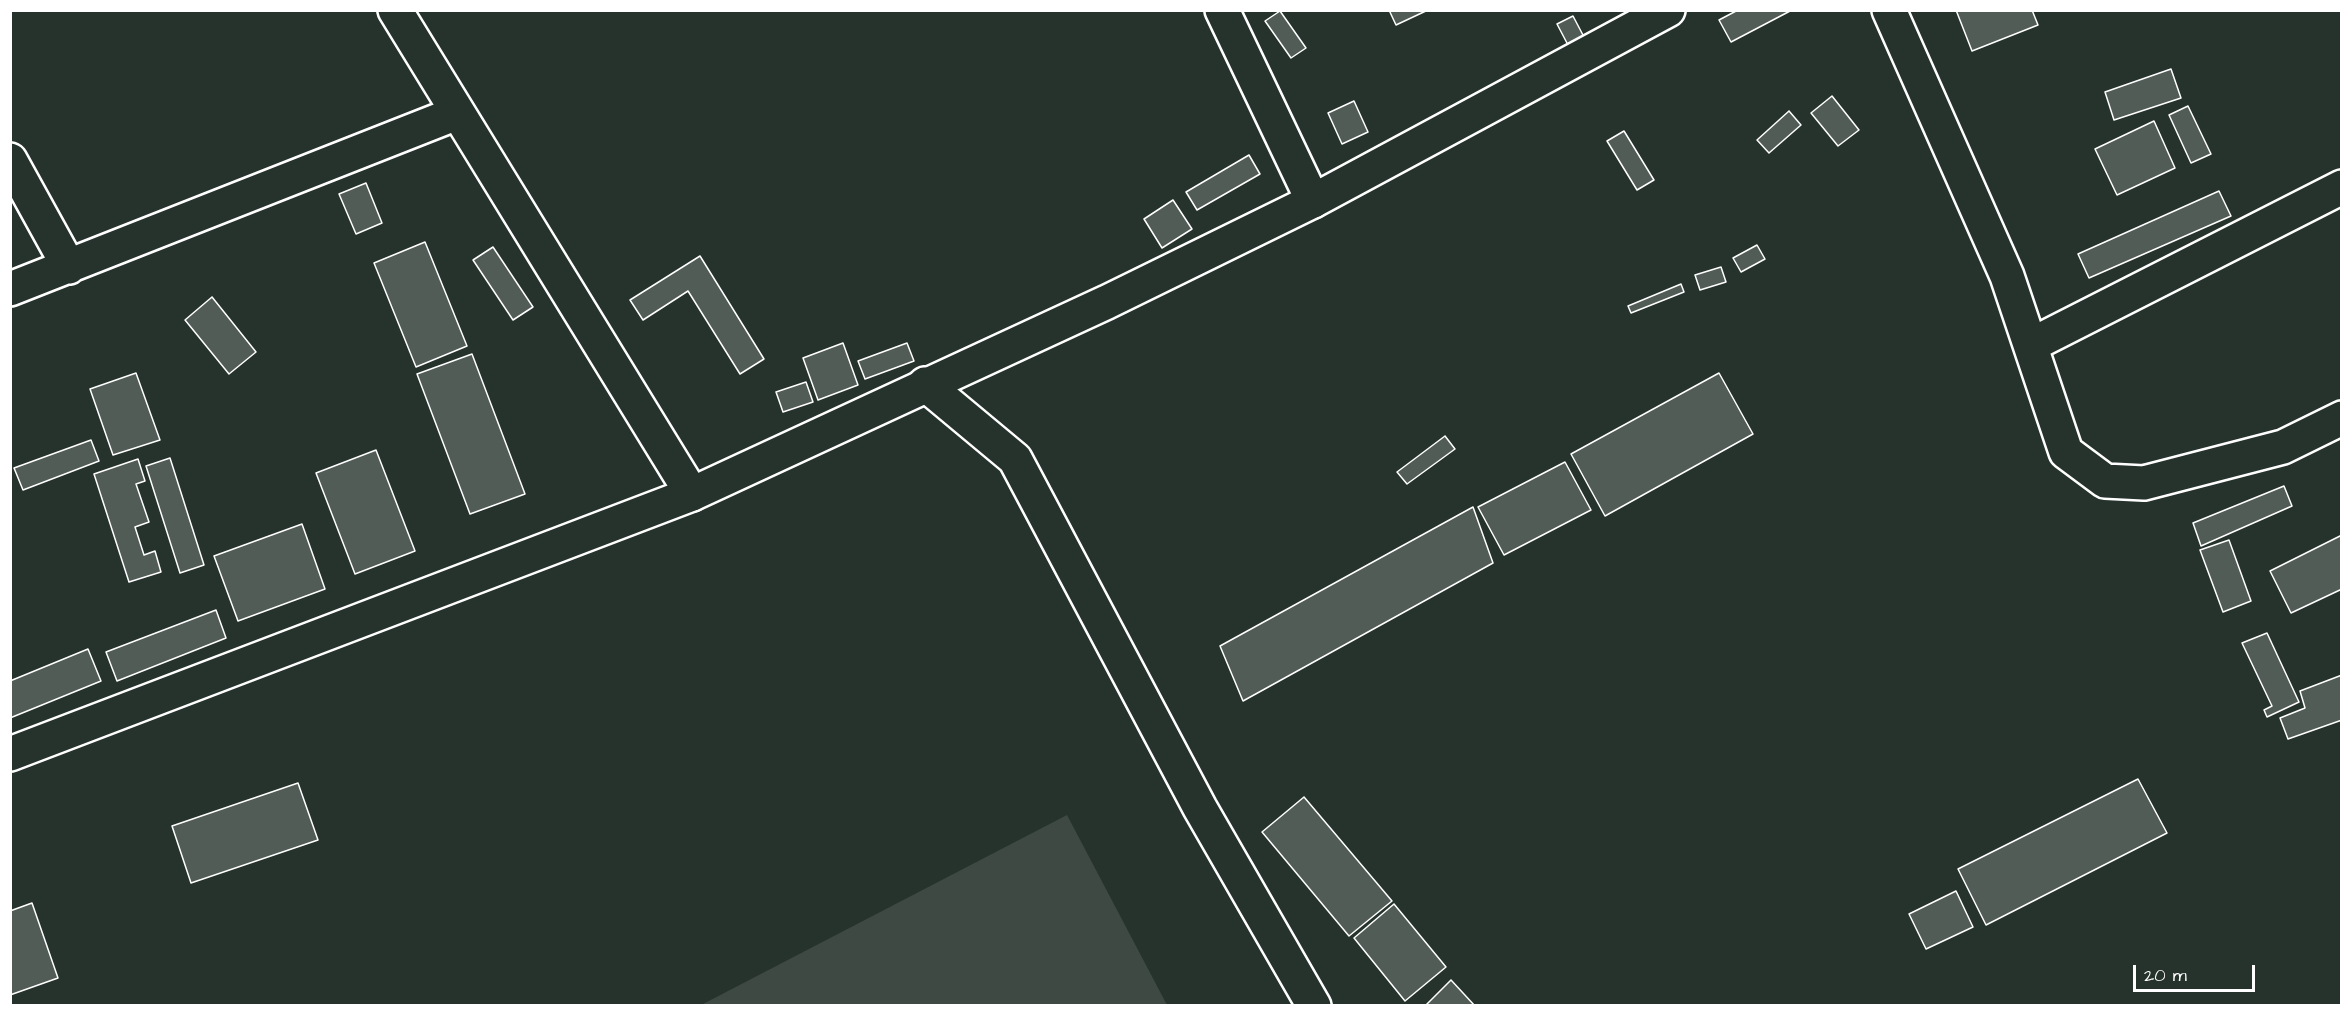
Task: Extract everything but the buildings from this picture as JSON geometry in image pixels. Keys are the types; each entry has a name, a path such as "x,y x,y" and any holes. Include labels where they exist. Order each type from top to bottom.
{"street":[{"path":"395,10 692,494"},
{"path":"1222,10 1313,201"},
{"path":"10,754 692,494 925,384 1107,302 1313,201 1668,10"},
{"path":"1889,10 2007,276 2066,452 2105,480 2144,483 2283,447 2342,418"},
{"path":"10,289 457,113"},
{"path":"10,160 69,267"},
{"path":"2031,345 2342,187"},
{"path":"925,384 1015,459 1195,798 1314,1005"}],"shaded area":[{"path":"1067,815 1167,1005 703,1004"}]}
